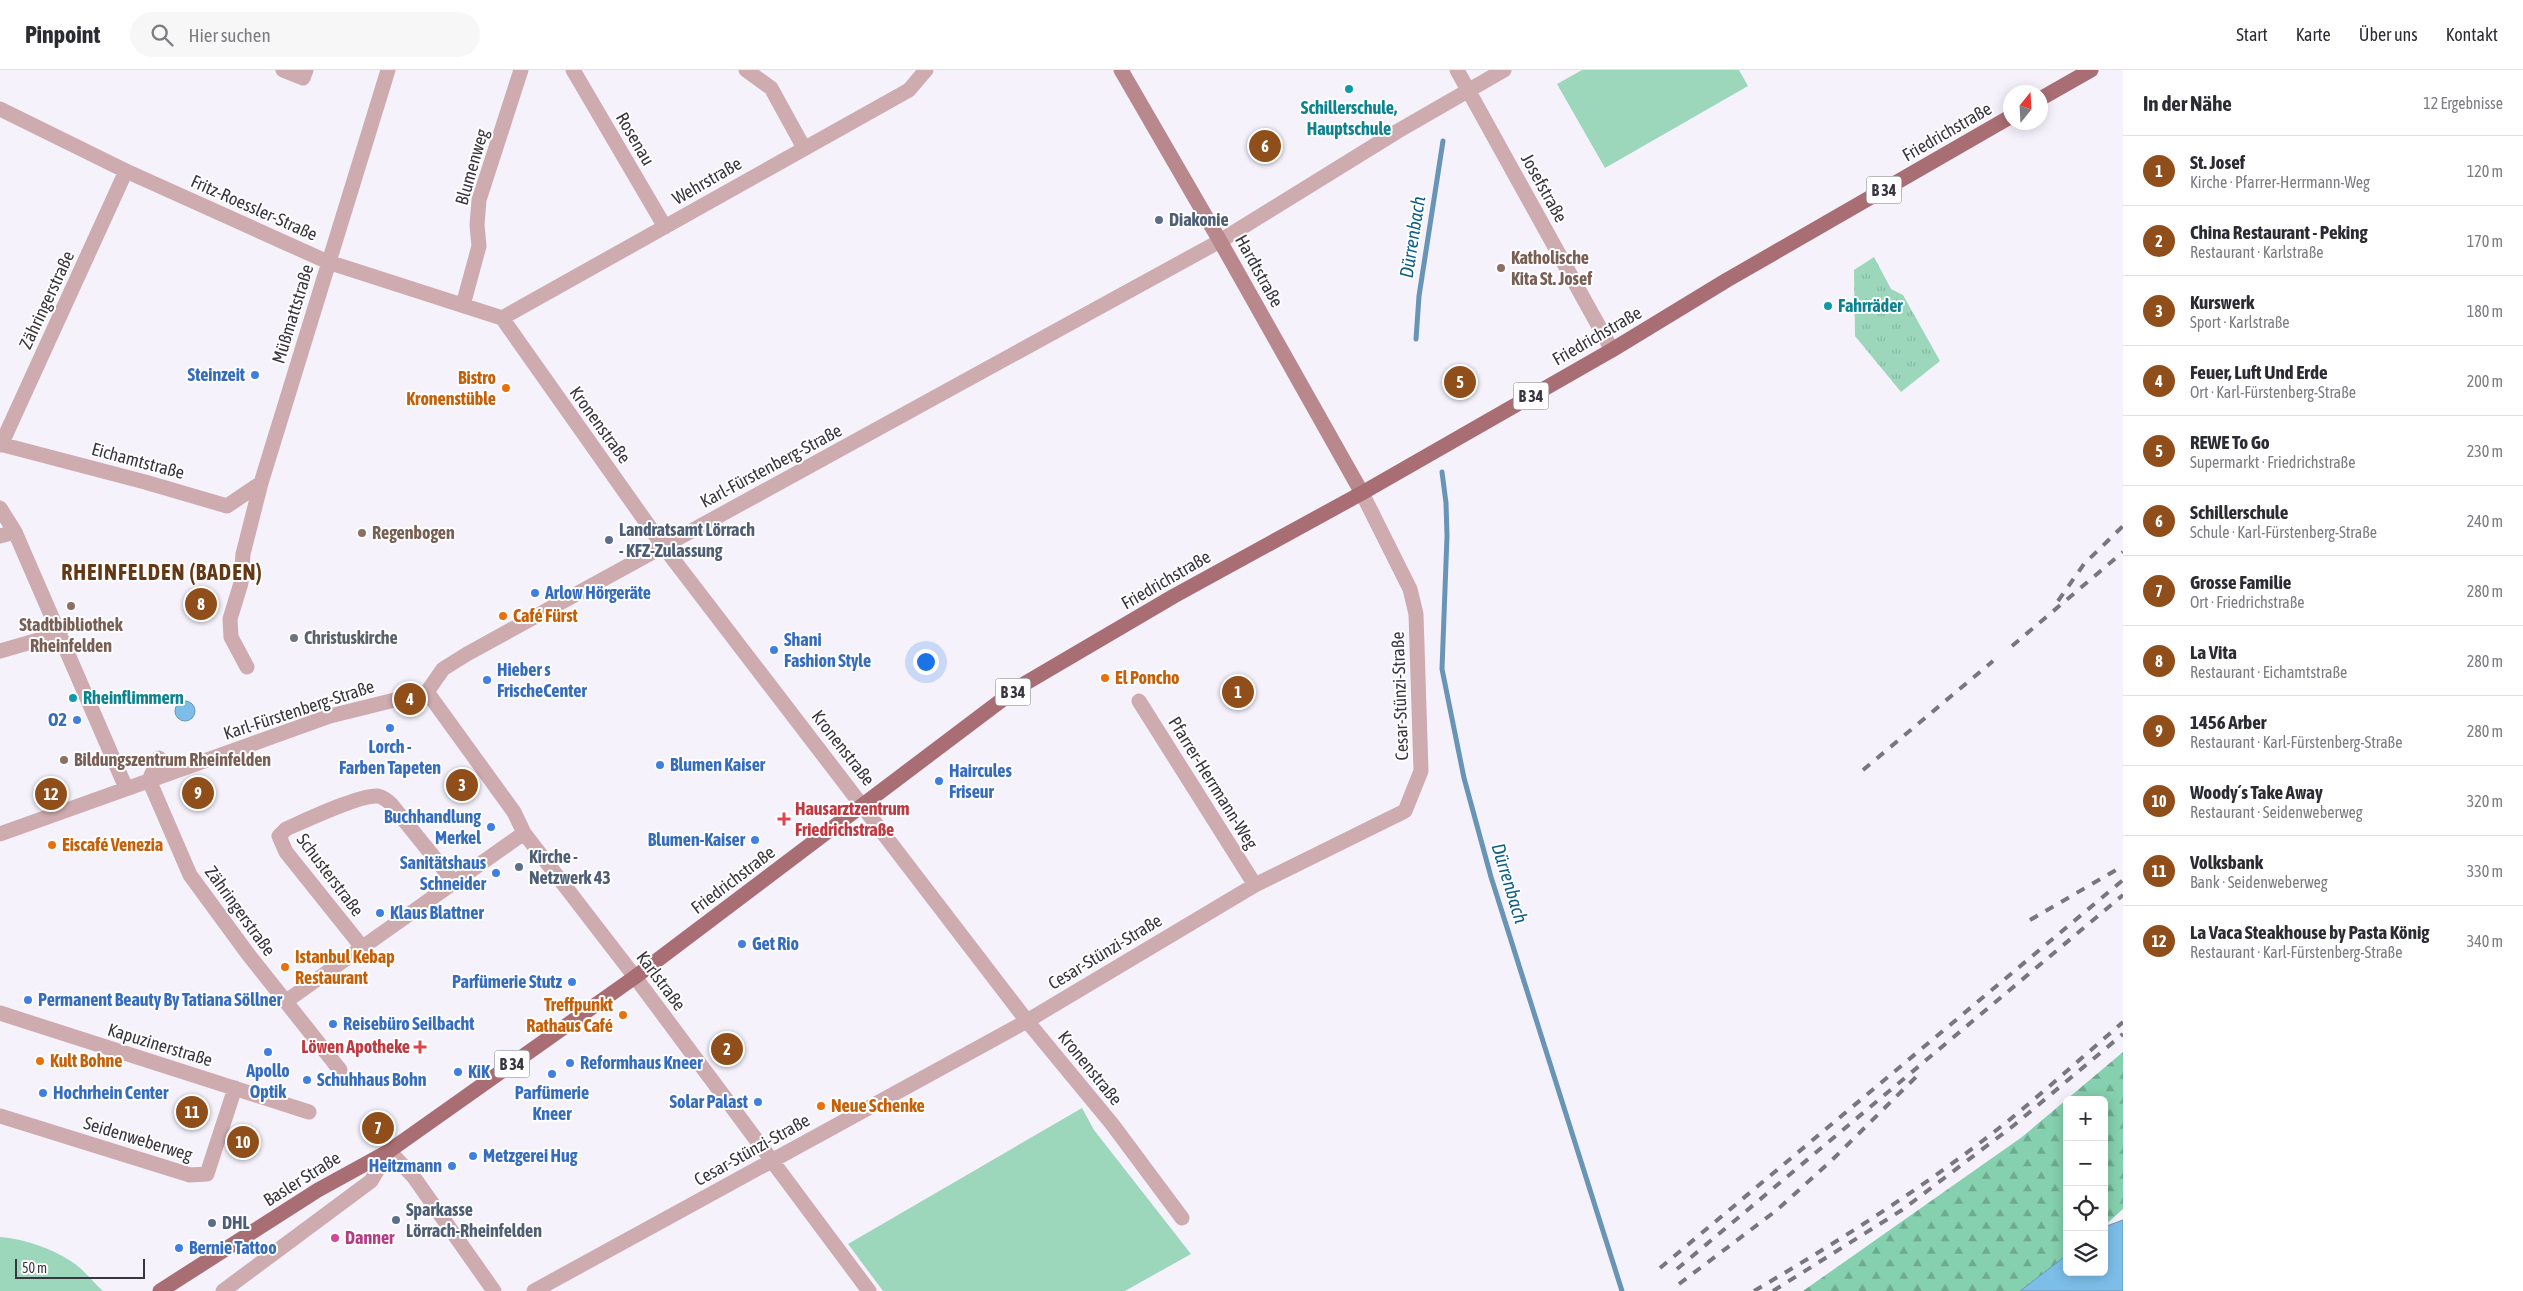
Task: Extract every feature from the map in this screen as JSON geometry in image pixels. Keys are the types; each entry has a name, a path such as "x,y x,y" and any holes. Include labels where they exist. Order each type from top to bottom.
{"main road":[{"path":"2048,94 2091,70"},
{"name":"Friedrichstraße","path":"390,1151 635,977 1019,688 1174,596 1362,493 1612,350 1727,280 2003,121"},
{"name":"Basler Straße","path":"160,1291 318,1190 390,1151"}],"street":[{"path":"283,70 303,78 306,70"},
{"name":"Müßmattstraße","path":"248,667 231,637 230,619 241,583 243,554 261,483 388,70"},
{"name":"Blumenweg","path":"463,305 479,246 477,226 479,200 522,70"},
{"name":"Rosenau","path":"573,70 665,227"},
{"path":"746,70 771,88 804,148"},
{"name":"Wehrstraße","path":"502,318 909,90 926,70"},
{"name":"Hardtstraße","path":"1121,70 1362,493"},
{"name":"Josefstraße","path":"1457,70 1612,350"},
{"name":"Karl-Fürstenberg-Straße","path":"0,834 330,716 427,692 443,669 467,654 1220,241 1398,131 1504,70"},
{"name":"Fritz-Roessler-Straße","path":"0,110 126,171 328,262 502,318"},
{"name":"Zähringerstraße","path":"1,445 126,171"},
{"name":"Kronenstraße","path":"502,318 663,546 863,804 1027,1021 1112,1124 1182,1218"},
{"name":"Eichamtstraße","path":"1,445 144,482 227,506 261,483"},
{"name":"Cesar-Stünzi-Straße","path":"534,1291 1027,1021 1255,885 1405,811 1421,771 1416,614 1410,589 1362,493"},
{"path":"0,508 15,532 61,632 126,788"},
{"path":"0,536 15,532"},
{"path":"0,651 61,632"},
{"name":"Karlstraße","path":"427,692 514,812 524,833 773,1160 869,1291"},
{"name":"Pfarrer-Herrmann-Weg","path":"1139,701 1255,885"},
{"path":"149,780 159,758"},
{"name":"Zähringerstraße","path":"149,780 190,875 285,1002 340,1070"},
{"name":"Schusterstraße","path":"362,947 286,852 280,836 286,829 356,801 377,796 386,799 391,804 454,882"},
{"path":"285,1002 524,833"},
{"name":"Kapuzinerstraße","path":"0,1013 309,1112"},
{"name":"Seidenweberweg","path":"0,1116 190,1175 207,1174 236,1088"},
{"path":"223,1291 372,1181 390,1151 413,1176 494,1291"}],"green space":[{"path":"1582,70 1739,70 1748,86 1605,168 1557,84"},
{"path":"1874,257 1891,289 1903,295 1940,361 1901,392 1855,336 1854,270"},
{"path":"2123,1052 2123,1209 2108,1222 2108,1096 2071,1096"},
{"path":"2063,1102 2063,1258 2020,1291 1803,1291 2022,1137"},
{"path":"1082,1108 1094,1130 1191,1254 1125,1291 883,1291 848,1244"},
{"path":"0,1237 32,1243 63,1256 80,1268 103,1291 0,1291"}],"water":[{"path":"185,701 192,704 195,711 192,718 185,721 178,718 175,711 178,704"},
{"path":"2123,1220 2123,1291 2020,1291 2063,1258 2063,1276 2108,1276 2108,1226"}],"waterway":[{"name":"Dürrenbach","path":"1416,339 1419,296 1443,141"},
{"name":"Dürrenbach","path":"1442,472 1446,503 1447,536 1442,669 1464,778 1491,877 1622,1291"}],"railway":[{"path":"2058,601 2084,564 2123,526"},
{"path":"2012,646 2123,552"},
{"path":"1863,770 1993,661"},
{"path":"2030,920 2123,866"},
{"path":"1660,1268 2123,880"},
{"path":"1677,1269 2123,895"},
{"path":"1754,1291 1852,1231 1947,1167 2008,1121 2123,1022"},
{"path":"1773,1291 1902,1210 2013,1126 2123,1034"},
{"path":"1679,1284 1777,1210 1833,1159 1919,1074"}],"place":[{"name":"Schillerschule, Hauptschule","path":"1349,89"},
{"name":"Schillerschule","path":"1265,146"},
{"name":"Diakonie","path":"1159,220"},
{"name":"Katholische Kita St. Josef","path":"1501,268"},
{"name":"Fahrräder","path":"1828,306"},
{"name":"Steinzeit","path":"255,375"},
{"name":"REWE To Go","path":"1460,382"},
{"name":"Bistro Kronenstüble","path":"506,388"},
{"name":"Regenbogen","path":"362,533"},
{"name":"Landratsamt Lörrach - KFZ-Zulassung","path":"609,540"},
{"name":"Arlow Hörgeräte","path":"535,593"},
{"name":"La Vita","path":"201,604"},
{"name":"Stadtbibliothek Rheinfelden","path":"71,606"},
{"name":"Café Fürst","path":"503,616"},
{"name":"Christuskirche","path":"294,638"},
{"name":"Shani Fashion Style","path":"774,650"},
{"name":"El Poncho","path":"1105,678"},
{"name":"Hieber s FrischeCenter","path":"487,680"},
{"name":"St. Josef","path":"1238,692"},
{"name":"Rheinflimmern","path":"73,698"},
{"name":"Feuer, Luft Und Erde","path":"410,699"},
{"name":"O2","path":"77,720"},
{"name":"Lorch - Farben Tapeten","path":"390,728"},
{"name":"Bildungszentrum Rheinfelden","path":"64,760"},
{"name":"Blumen Kaiser","path":"660,765"},
{"name":"Haircules Friseur","path":"939,781"},
{"name":"Kurswerk","path":"462,785"},
{"name":"1456 Arber","path":"198,793"},
{"name":"La Vaca Steakhouse by Pasta König","path":"51,794"},
{"name":"Hausarztzentrum Friedrichstraße","path":"784,819"},
{"name":"Buchhandlung Merkel","path":"491,827"},
{"name":"Blumen-Kaiser","path":"755,840"},
{"name":"Eiscafé Venezia","path":"52,845"},
{"name":"Kirche - Netzwerk 43","path":"519,867"},
{"name":"Sanitätshaus Schneider","path":"496,873"},
{"name":"Klaus Blattner","path":"380,913"},
{"name":"Get Rio","path":"742,944"},
{"name":"Istanbul Kebap Restaurant","path":"285,967"},
{"name":"Parfümerie Stutz","path":"572,982"},
{"name":"Permanent Beauty By Tatiana Söllner","path":"28,1000"},
{"name":"Treffpunkt Rathaus Café","path":"623,1015"},
{"name":"Reisebüro Seilbacht","path":"333,1024"},
{"name":"Löwen Apotheke","path":"420,1047"},
{"name":"China Restaurant - Peking","path":"727,1049"},
{"name":"Apollo Optik","path":"268,1052"},
{"name":"Kult Bohne","path":"40,1061"},
{"name":"Reformhaus Kneer","path":"570,1063"},
{"name":"KiK","path":"458,1072"},
{"name":"Parfümerie Kneer","path":"552,1074"},
{"name":"Schuhhaus Bohn","path":"307,1080"},
{"name":"Hochrhein Center","path":"43,1093"},
{"name":"Solar Palast","path":"758,1102"},
{"name":"Neue Schenke","path":"821,1106"},
{"name":"Volksbank","path":"192,1112"},
{"name":"Grosse Familie","path":"378,1128"},
{"name":"Woody´s Take Away","path":"243,1142"},
{"name":"Metzgerei Hug","path":"473,1156"},
{"name":"Heitzmann","path":"452,1166"},
{"name":"Sparkasse Lörrach-Rheinfelden","path":"396,1220"},
{"name":"DHL","path":"212,1223"},
{"name":"Danner","path":"335,1238"},
{"name":"Bernie Tattoo","path":"179,1248"}],"district":[{"name":"RHEINFELDEN (BADEN)","path":"162,572"}]}
